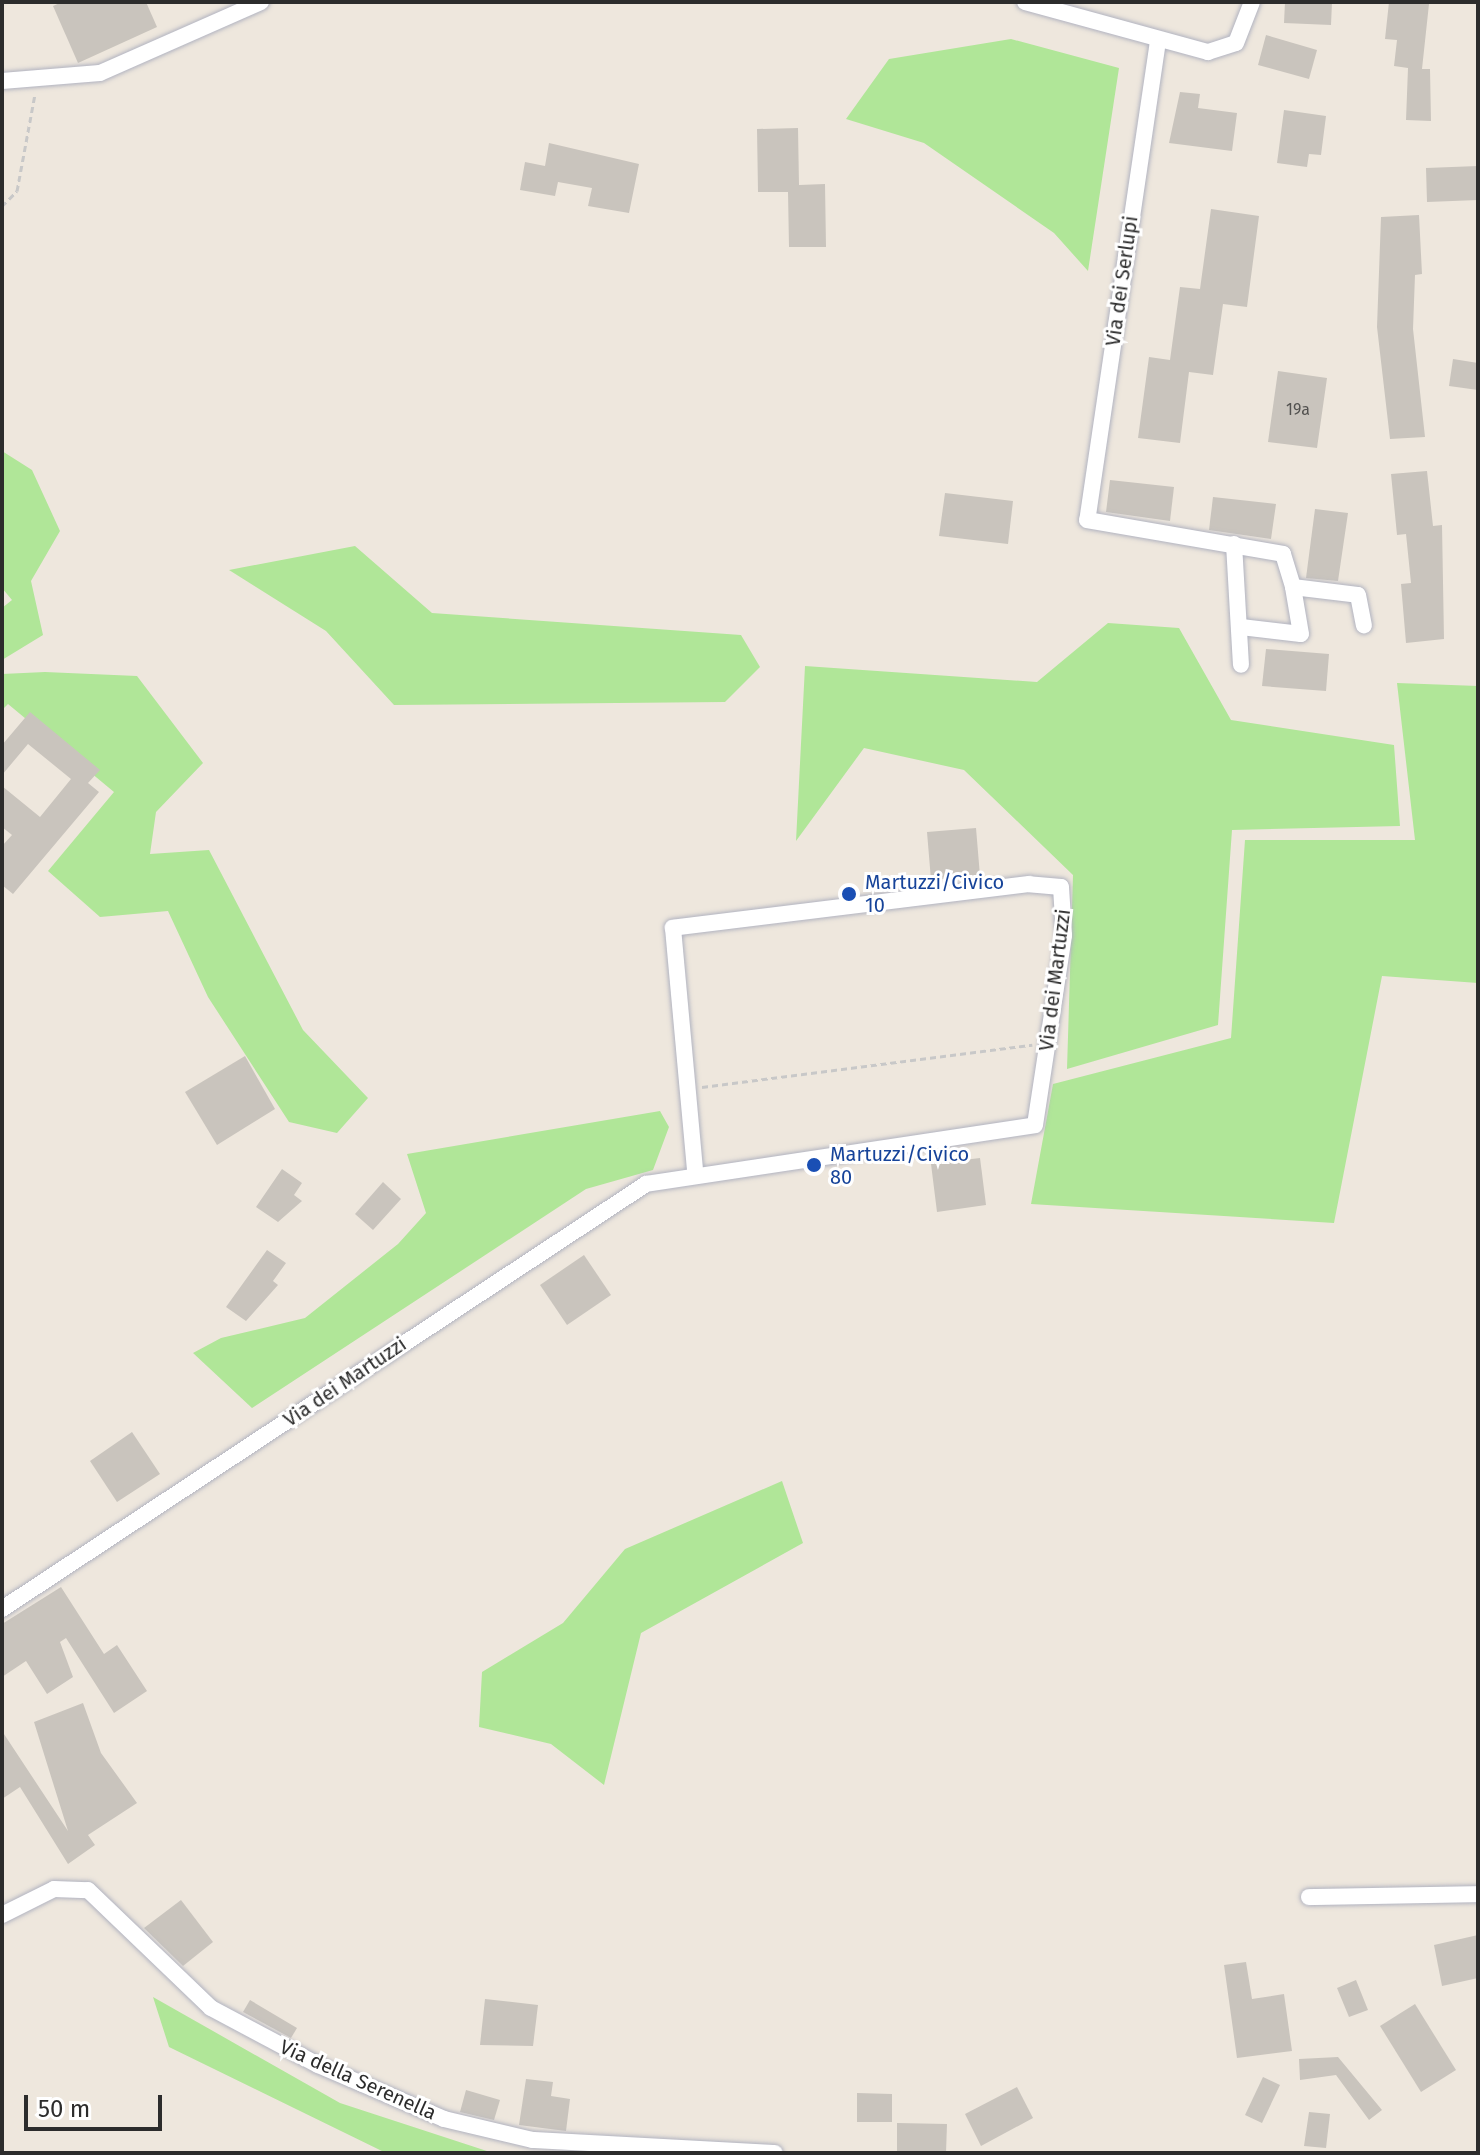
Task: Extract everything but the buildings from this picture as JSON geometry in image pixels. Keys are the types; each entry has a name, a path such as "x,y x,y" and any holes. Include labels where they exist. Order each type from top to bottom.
{"street":[{"path":"2,81 37,83 100,73 261,2"},
{"path":"1025,2 1158,41 1208,52 1228,48 1246,29 1252,2"},
{"name":"Via dei Serlupi","path":"1158,41 1087,520 1234,544"},
{"path":"1241,627 1301,634 1293,587 1283,554 1234,544 1241,665"},
{"path":"1293,587 1358,595 1364,625"},
{"name":"Via dei Martuzzi","path":"2,1609 619,1198 695,1172 1035,1125 1066,900 1056,884 673,928 695,1172"},
{"name":"Via della Serenella","path":"2,1915 54,1889 88,1890 211,2008 318,2065 444,2119 533,2140 775,2153"},
{"path":"1309,1897 1478,1894"}],"path":[{"path":"2,206 17,191 37,83"},
{"path":"687,1088 1048,1043"}],"green space":[{"path":"1011,39 1119,68 1088,271 1054,233 924,143 846,119 889,59"},
{"path":"2,451 32,470 60,531 31,581 43,635 2,660 2,608 12,600 2,588"},
{"path":"355,546 432,613 741,635 760,667 725,702 394,705 326,631 229,570"},
{"path":"1108,623 1179,628 1231,720 1394,745 1400,826 1232,830 1218,1025 1067,1069 1073,875 964,770 864,748 796,841 805,666 1037,682"},
{"path":"45,672 137,676 203,763 156,812 150,854 209,850 303,1030 368,1098 337,1133 289,1122 208,997 168,911 100,917 48,871 114,792 8,704 2,710 2,674"},
{"path":"1397,683 1478,686 1478,983 1382,976 1334,1223 1031,1204 1053,1084 1231,1038 1245,840 1415,840"},
{"path":"660,1111 669,1127 653,1170 586,1189 252,1408 193,1353 221,1338 305,1318 398,1244 426,1213 407,1154"},
{"path":"782,1481 803,1543 641,1633 604,1785 551,1744 479,1727 482,1672 563,1623 625,1549"},
{"path":"153,1997 340,2103 493,2153 386,2153 169,2047"}],"place":[{"name":"Martuzzi/Civico 10","path":"849,894"},
{"name":"Martuzzi/Civico 80","path":"814,1165"}]}
